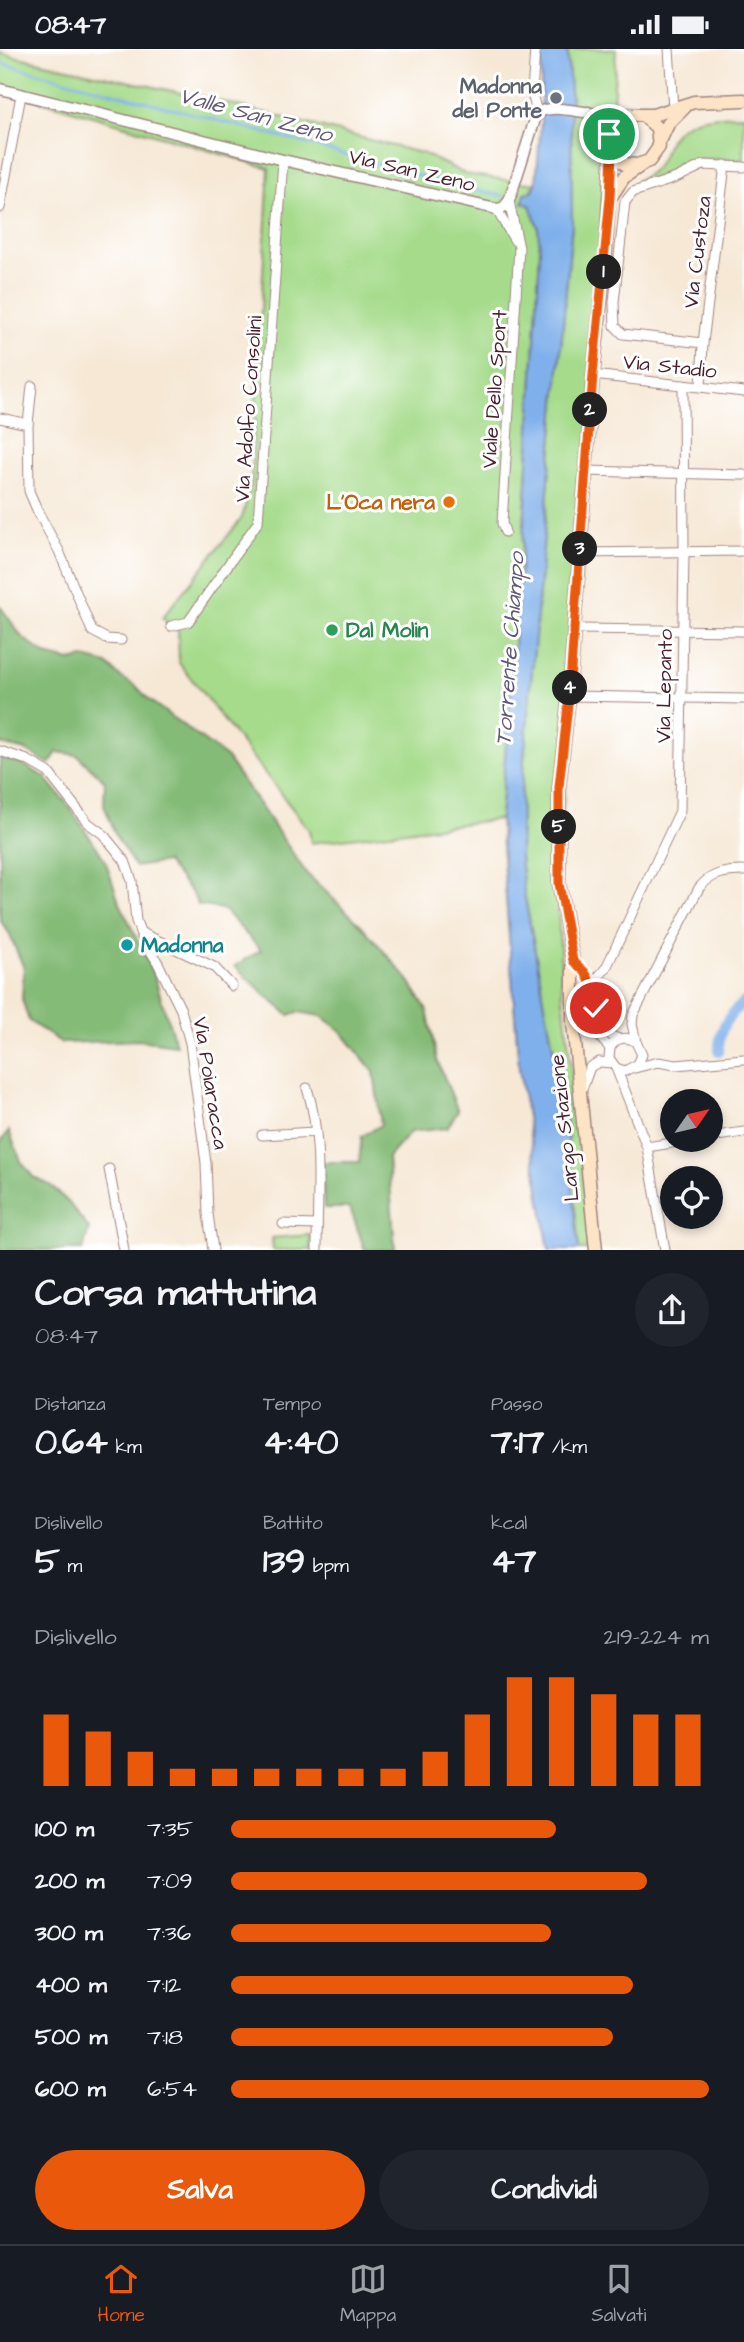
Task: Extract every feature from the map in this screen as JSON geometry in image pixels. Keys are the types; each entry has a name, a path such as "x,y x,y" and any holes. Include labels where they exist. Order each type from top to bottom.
{"main road":[{"path":"643,164 625,164 610,146 611,128 625,115 644,116 688,104 744,100"},
{"path":"610,198 624,177 653,157 668,124 688,104"},
{"path":"644,116 657,128 660,141"},
{"name":"Largo Stazione","path":"596,1250 573,1023 573,961 559,883 559,787 569,696 585,471 610,198 610,146"}],"street":[{"path":"509,201 539,111 532,93 534,49"},
{"path":"669,49 673,109"},
{"name":"Via San Zeno","path":"0,89 283,160 496,209 503,208 509,201"},
{"path":"0,208 21,95"},
{"path":"539,111 612,117 625,115"},
{"path":"588,113 610,146"},
{"name":"Via Adolfo Consolini","path":"171,626 188,622 258,522 283,160"},
{"name":"Via Custoza","path":"703,343 623,334 615,326 614,302 625,202 633,192 676,178 703,165 744,167"},
{"name":"Via Custoza","path":"701,387 703,343 725,165"},
{"name":"Viale Dello Sport","path":"505,532 502,523 519,248 509,201"},
{"path":"496,209 519,248"},
{"name":"Via Stadio","path":"593,375 744,392"},
{"name":"Via Lepanto","path":"593,987 604,970 680,811 684,552 683,385"},
{"path":"32,386 28,424 29,491 59,551 92,631 107,639 121,640"},
{"path":"0,418 28,424"},
{"path":"585,471 744,475"},
{"path":"579,553 744,551"},
{"path":"574,629 744,631"},
{"path":"569,696 744,699"},
{"name":"Via Poiaracca","path":"0,751 27,760 47,772 88,823 114,846 125,861 132,881 136,921 181,1010 190,1043 206,1163 213,1250"},
{"path":"625,1093 632,1069 642,1055 632,1024 633,1015 699,888 706,878 718,873 744,871"},
{"path":"140,932 214,967 232,986"},
{"path":"573,961 585,972 593,987 599,1023 609,1035 618,1039 628,1038 638,1043 659,1062"},
{"path":"585,972 604,970"},
{"path":"593,987 589,996 591,1024 599,1038 610,1048 614,1066 647,1147 665,1250"},
{"path":"610,1048 618,1039"},
{"path":"580,1094 590,1067 599,1062 632,1069 659,1062 676,1065 744,1059"},
{"path":"307,1088 312,1103 315,1132 317,1250"},
{"path":"262,1135 315,1132"},
{"path":"723,1135 744,1132"},
{"path":"647,1147 660,1145"},
{"path":"109,1169 124,1250"},
{"path":"283,1224 317,1225"}],"green space":[{"path":"567,49 616,49 605,262 557,884 562,989 584,1176 589,1250 579,1250 565,1112 524,892 520,857 521,793 572,224 571,104"},
{"path":"0,53 227,103 424,154 465,174 536,184 523,203 530,205 538,227 540,251 526,499 500,819 311,843 309,830 179,663 178,630 162,618 242,518 251,483 269,168 0,89"},
{"path":"744,115 744,160 704,159 636,186 637,181 656,168 670,140 684,125 703,118"},
{"path":"0,606 22,637 46,655 70,661 84,658 107,664 149,700 227,758 307,874 361,925 407,978 427,1010 437,1060 458,1111 447,1128 410,1132 388,1157 395,1250 365,1250 350,1208 324,1208 322,1162 359,1162 362,1136 381,1125 374,1072 340,1030 321,1016 298,1012 289,1015 235,966 261,950 223,909 198,905 193,894 166,862 135,867 116,836 104,805 105,781 77,755 57,752 50,764 25,750 0,744"},
{"path":"0,758 20,763 45,777 98,849 153,973 176,1045 139,1040 62,1043 29,1021 22,999 24,968 9,933 0,920"},
{"path":"9,1131 21,1161 33,1177 50,1185 68,1202 89,1229 83,1250 0,1250 0,1143"},
{"path":"310,1235 311,1250 273,1250 272,1238"}],"water":[{"path":"541,49 567,49 571,104 572,224 521,793 520,857 524,892 565,1112 579,1250 549,1250 519,1069 500,819 526,499 540,251 538,227 530,205 523,203 525,193 532,192 536,184 541,123"}],"waterway":[{"name":"Valle San Zeno","path":"0,63 503,196"},
{"path":"595,103 656,104"},
{"path":"719,1052 720,1036 725,1024 744,1002"}],"place":[{"name":"Madonna del Ponte","path":"556,98"},
{"name":"L'Oca nera","path":"449,502"},
{"name":"Dal Molin","path":"332,630"},
{"name":"Madonna","path":"127,945"}],"route":[{"path":"596,1008 591,983 585,972 573,961 559,883 559,787 569,696 585,471 612,172 609,134"}],"water label":[{"name":"Torrente Chiampo","path":"509,649"}]}
